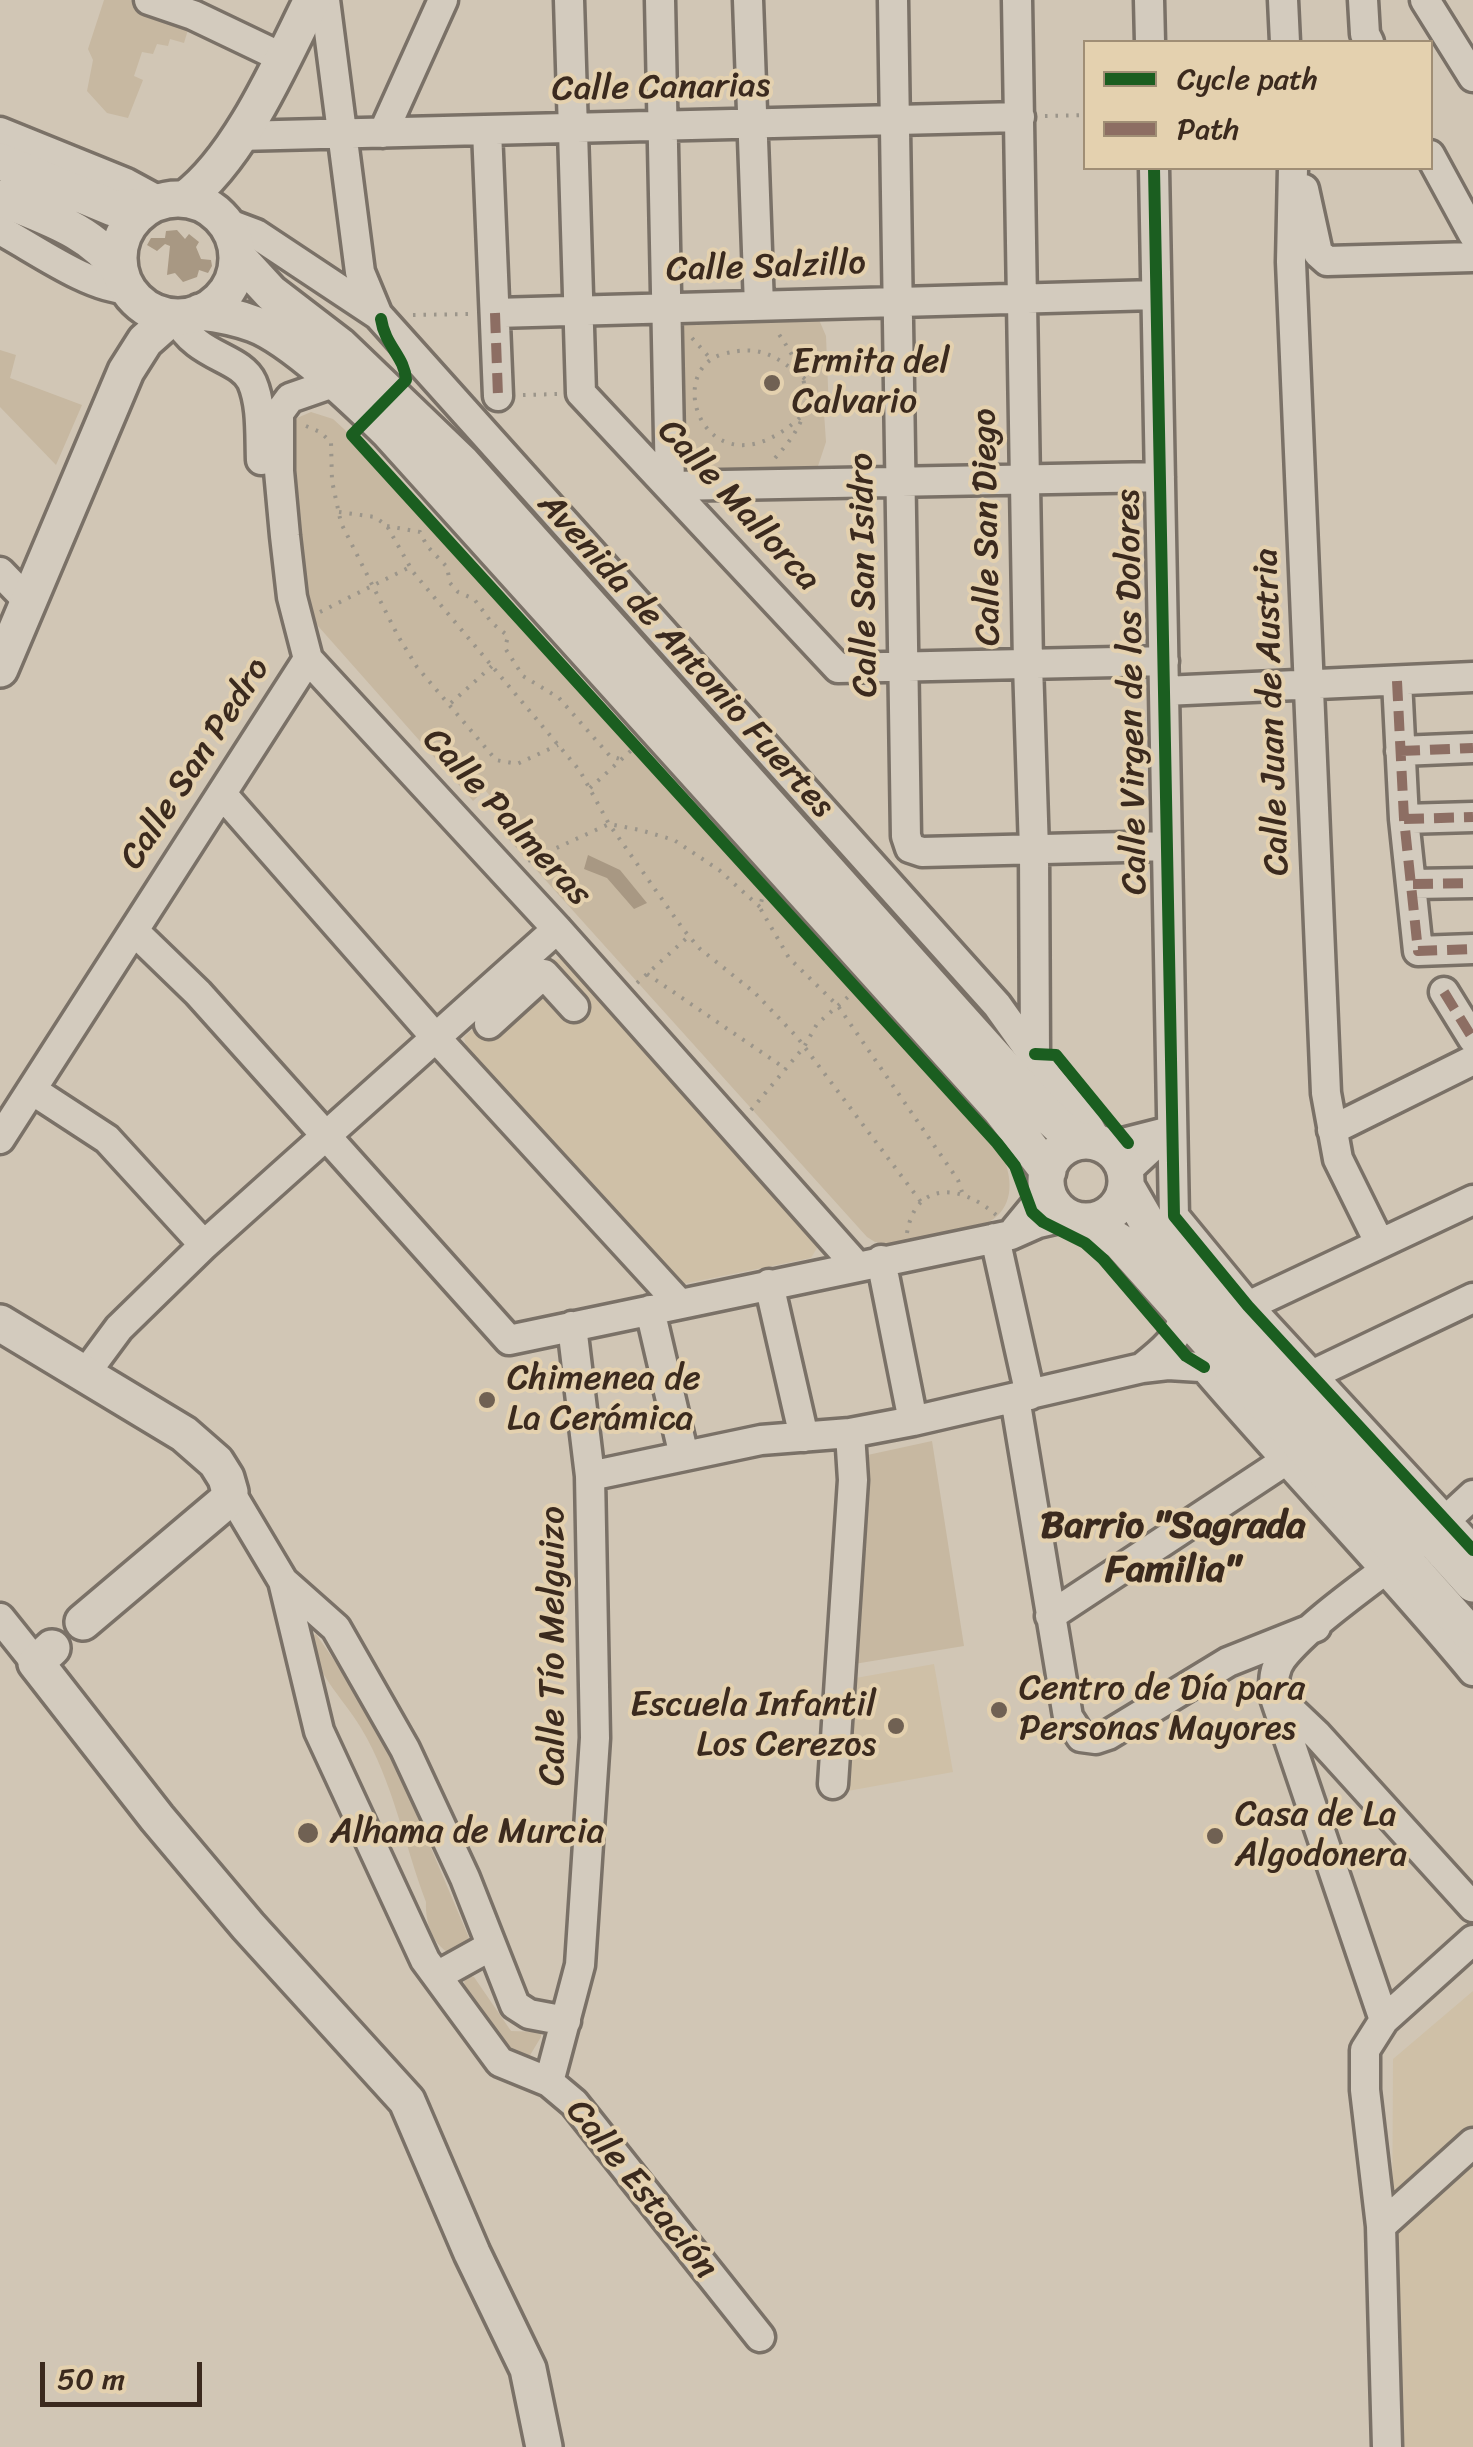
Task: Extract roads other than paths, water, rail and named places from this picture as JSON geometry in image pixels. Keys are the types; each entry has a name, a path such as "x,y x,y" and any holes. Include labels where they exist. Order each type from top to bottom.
{"main road":[{"path":"126,370 133,338 119,253 124,234 134,218 202,186 234,145 312,0"},
{"path":"224,222 220,209 234,145"},
{"path":"0,162 113,208 165,202 203,204 230,230 236,256 232,283 222,298 183,316 144,341 126,370 0,669"},
{"path":"0,198 84,235 108,252 139,303 155,313 183,316"},
{"name":"Avenida de Antonio Fuertes","path":"236,256 271,293 340,346 462,463 1032,1098 1107,1158 1148,1224 1415,1546 1473,1637"},
{"name":"Avenida de Antonio Fuertes","path":"183,316 222,314 258,325 336,382 388,431 764,874 1012,1122 1063,1199 1120,1242 1185,1315 1219,1368 1415,1546 1473,1584"},
{"path":"1058,1152 1107,1158 1123,1197 1108,1214 1063,1199 1058,1152"},
{"name":"Calle Estación","path":"0,1323 184,1434 216,1462 230,1492"},
{"path":"83,1622 210,1516 230,1492"},
{"path":"44,1656 158,1818 248,1926 407,2101 472,2253 528,2369 544,2447"}],"street":[{"path":"149,0 193,15 284,58"},
{"path":"325,0 360,272 378,316"},
{"path":"383,134 443,0"},
{"path":"569,0 580,310"},
{"path":"660,0 670,486 1160,478"},
{"path":"748,0 759,306"},
{"name":"Calle San Isidro","path":"893,0 906,836 910,848 922,852 1034,850"},
{"name":"Calle San Diego","path":"1016,0 1034,850 1034,1054"},
{"path":"1148,0 1150,40"},
{"path":"1282,0 1285,40"},
{"path":"1363,0 1369,40"},
{"path":"1425,0 1473,77"},
{"name":"Calle Canarias","path":"234,145 341,134 1020,116"},
{"path":"487,130 498,396"},
{"path":"0,132 165,202"},
{"path":"1433,161 1473,234"},
{"name":"Calle Virgen de los Dolores","path":"1154,170 1174,1216"},
{"name":"Calle Juan de Austria","path":"1297,170 1318,253 1328,261 1473,257"},
{"name":"Calle Juan de Austria","path":"1297,170 1292,262 1326,1093 1338,1159 1379,1242"},
{"name":"Avenida de Antonio Fuertes","path":"224,222 256,234 378,316 998,1004 1107,1158"},
{"path":"0,230 96,281 114,288 124,280"},
{"name":"Calle Salzillo","path":"495,313 1156,295"},
{"name":"Calle Mallorca","path":"580,310 582,393 838,668 1164,661"},
{"name":"Calle San Pedro","path":"0,1139 308,659 292,647 275,598 264,505 258,400 250,378 195,344 183,316"},
{"name":"Calle Palmeras","path":"336,382 290,398 279,413 284,536 308,659 735,1129 881,1261"},
{"path":"0,572 29,602"},
{"path":"1164,691 1473,678"},
{"path":"1396,681 1404,820 1418,950 1473,949"},
{"path":"1400,751 1473,748"},
{"path":"222,794 437,1039 679,1303"},
{"path":"1404,820 1473,817"},
{"path":"1034,850 1166,846"},
{"path":"1413,884 1473,883"},
{"path":"84,1374 119,1328 204,1245 557,929"},
{"path":"134,932 198,993 508,1340 1003,1236 1063,1199"},
{"path":"490,1024 544,974 574,1007"},
{"path":"1444,992 1473,1040"},
{"path":"1332,1130 1473,1060"},
{"path":"32,1090 107,1138 204,1245"},
{"path":"1107,1158 1170,1131"},
{"path":"1248,1306 1473,1200"},
{"name":"Avenida de Antonio Fuertes","path":"1174,1216 1248,1306 1312,1375 1415,1546 1473,1671"},
{"path":"1003,1236 1050,1616 1068,1716 1081,1736 1108,1735 1228,1662 1316,1627"},
{"path":"881,1261 913,1421"},
{"path":"768,1284 804,1438"},
{"path":"650,1310 684,1456"},
{"path":"1312,1375 1467,1311"},
{"path":"1142,1368 1169,1346 1185,1315"},
{"name":"Calle Tío Melguizo","path":"549,2082 580,1965 594,1757 590,1476 572,1326"},
{"path":"590,1476 761,1440 850,1434 1142,1368 1219,1368"},
{"name":"Avenida de Antonio Fuertes","path":"1219,1368 1285,1461 1415,1546 1473,1550"},
{"path":"833,1784 852,1480 850,1434"},
{"path":"1050,1616 1285,1461"},
{"name":"Calle Estación","path":"230,1492 284,1580 336,1628 405,1749 465,1878 514,2004 529,2014 566,2022"},
{"path":"1384,2020 1274,1695 1274,1675 1281,1659 1316,1627 1473,1495"},
{"name":"Calle Estación","path":"284,1580 319,1732 425,1960 500,2062 549,2082 574,2103 760,2337"},
{"path":"0,1618 44,1656"},
{"path":"1274,1695 1317,1735 1473,1907"},
{"path":"1387,2447 1381,2226 1365,2090 1365,2050 1384,2020 1473,1940"},
{"path":"437,1976 492,1946"},
{"path":"1381,2226 1473,2144"}],"place":[{"name":"Ermita del Calvario","path":"772,383"},
{"name":"Chimenea de La Cerámica","path":"487,1400"},
{"name":"Centro de Día para Personas Mayores","path":"999,1710"},
{"name":"Escuela Infantil Los Cerezos","path":"896,1726"},
{"name":"Alhama de Murcia","path":"308,1833"},
{"name":"Casa de La Algodonera","path":"1215,1836"}],"district":[{"name":"Barrio \"Sagrada Familia\"","path":"1173,1549"}]}
